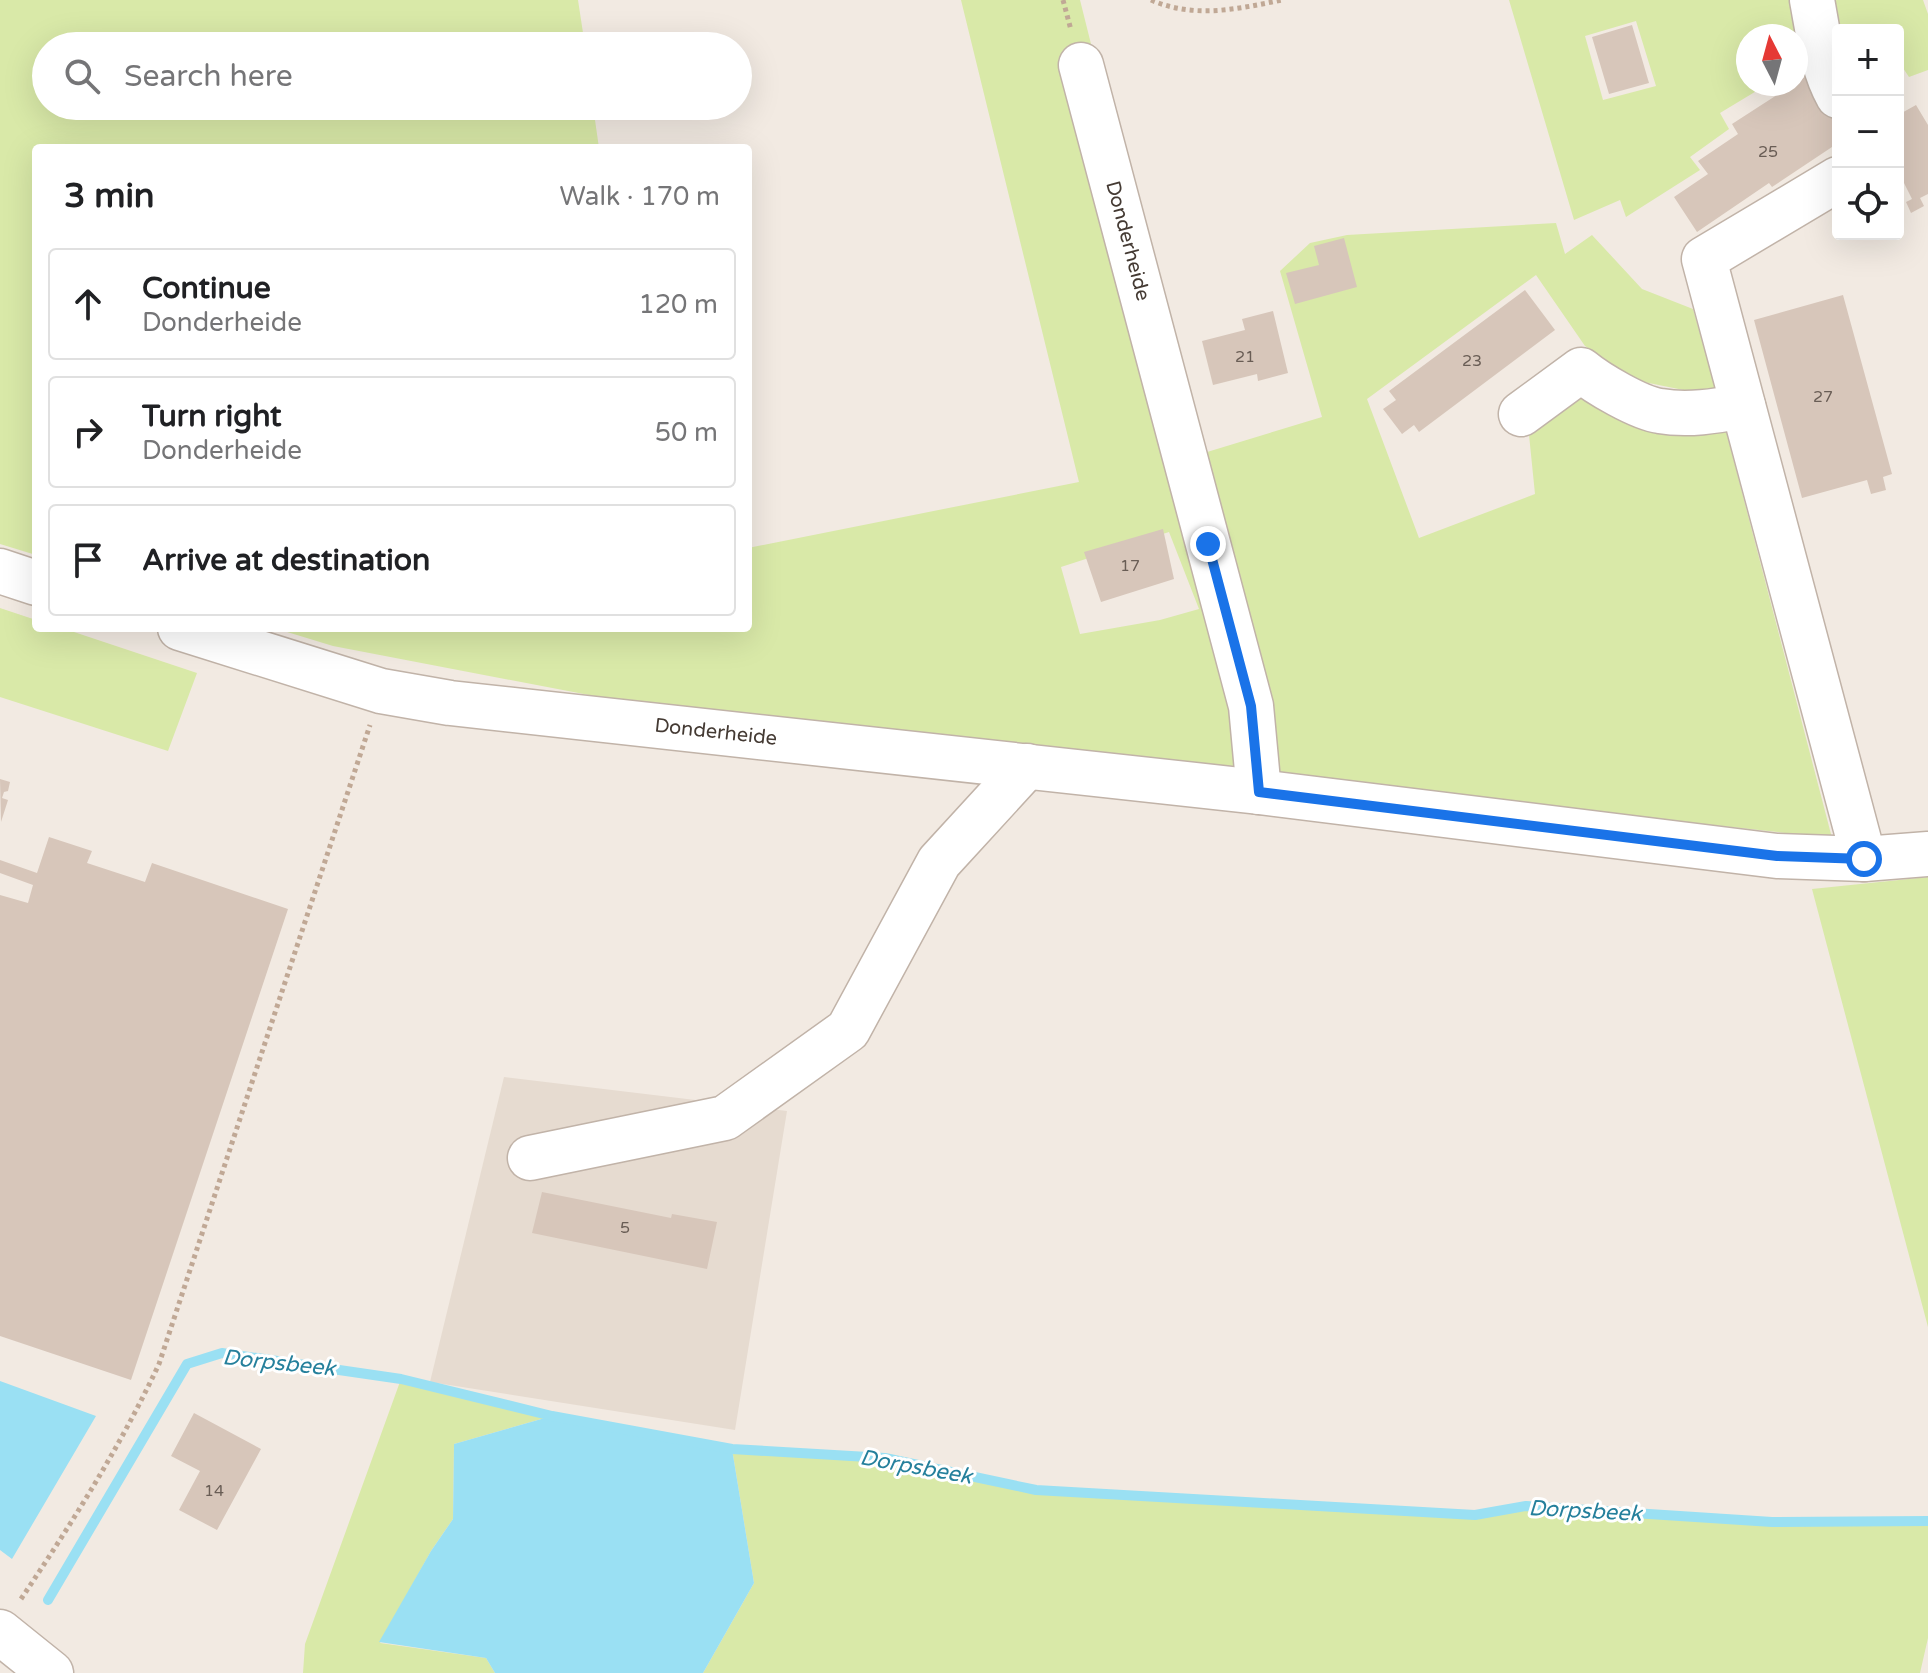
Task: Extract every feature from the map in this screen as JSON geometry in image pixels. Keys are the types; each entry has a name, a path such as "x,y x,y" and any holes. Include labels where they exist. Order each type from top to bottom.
{"street":[{"path":"1812,0 1832,86"},
{"name":"Donderheide","path":"1081,65 1251,706 1259,792"},
{"path":"1832,183 1704,259 1864,859"},
{"path":"1521,414 1581,370 1596,383 1658,411 1703,413 1743,406"},
{"path":"0,571 32,582"},
{"name":"Donderheide","path":"193,632 381,691 450,703 1259,792 1777,856 1864,859 1928,854"},
{"path":"530,1158 725,1118 848,1030 939,862 1027,766"},
{"path":"9,1618 51,1673"}],"path":[{"path":"1151,0 1171,9 1197,12 1230,11 1282,0"},
{"path":"9,1618 78,1514 159,1364 381,691"}],"shaded area":[{"path":"504,1077 787,1111 735,1430 430,1382"}],"green space":[{"path":"0,0 578,0 583,32 32,32 32,120 595,120 598,144 32,144 32,554 0,544"},
{"path":"961,0 1080,0 1194,456 1322,417 1280,271 1310,243 1347,235 1556,223 1565,254 1592,235 1642,289 1693,309 1718,397 1634,380 1585,346 1536,275 1367,399 1419,538 1535,494 1528,425 1578,391 1652,433 1725,427 1832,838 683,713 333,646 287,632 752,632 752,547 1079,482","holes":["1169,532 1199,609 1160,620 1080,634 1061,567"]},
{"path":"1509,0 1797,0 1802,24 1736,24 1736,96 1748,96 1720,113 1729,129 1690,157 1700,170 1626,217 1620,200 1574,220","holes":["1636,21 1656,86 1603,100 1585,36"]},
{"path":"1837,0 1923,0 1928,14 1928,70 1909,77 1904,70 1904,24 1834,24 1822,4"},
{"path":"0,608 32,619 32,632 74,632 197,673 168,751 0,697"},
{"path":"1928,877 1928,1327 1812,889"},
{"path":"401,1379 552,1416 454,1444 453,1519 431,1551 380,1643 486,1658 495,1673 303,1673 305,1644"},
{"path":"732,1449 885,1458 1036,1489 1475,1515 1526,1506 1772,1522 1928,1521 1928,1638 1920,1673 703,1673 754,1583"}],"water":[{"path":"0,1381 96,1416 12,1559 0,1550"},
{"path":"552,1416 732,1449 754,1583 703,1673 495,1673 486,1658 379,1642 453,1519 454,1444"}],"building":[{"path":"1632,25 1649,83 1609,94 1592,37"},
{"path":"1811,73 1832,105 1832,147 1772,187 1769,183 1697,232 1674,197 1708,174 1698,161 1738,134 1732,124 1775,96 1808,96 1808,75"},
{"path":"1916,105 1928,125 1928,194 1920,198 1924,206 1911,213 1906,202 1912,199 1904,183 1904,112"},
{"path":"1344,238 1357,287 1295,304 1286,273 1319,265 1314,246"},
{"path":"1525,290 1555,330 1419,432 1414,425 1402,434 1383,409 1396,400 1389,391"},
{"path":"1843,295 1892,474 1883,477 1886,490 1871,494 1867,480 1802,498 1754,320"},
{"path":"1273,311 1288,373 1258,381 1257,374 1213,385 1202,341 1245,330 1242,319"},
{"path":"1163,529 1174,579 1101,602 1084,552"},
{"path":"0,779 10,782 2,798 8,800 1,822"},
{"path":"49,837 92,851 87,863 145,882 152,863 288,909 131,1380 0,1336 0,895 28,903 33,885 0,873 0,860 37,873"},
{"path":"542,1192 671,1218 672,1214 717,1222 707,1269 532,1233"},
{"path":"194,1413 261,1449 217,1530 179,1510 200,1471 171,1456"}],"waterway":[{"name":"Dorpsbeek","path":"48,1600 187,1364 222,1353 401,1379 552,1416 732,1449 885,1458 1036,1490 1475,1515 1526,1506 1772,1522 1928,1521"}],"route":[{"path":"1208,544 1251,706 1259,792 1777,856 1864,859"}]}
